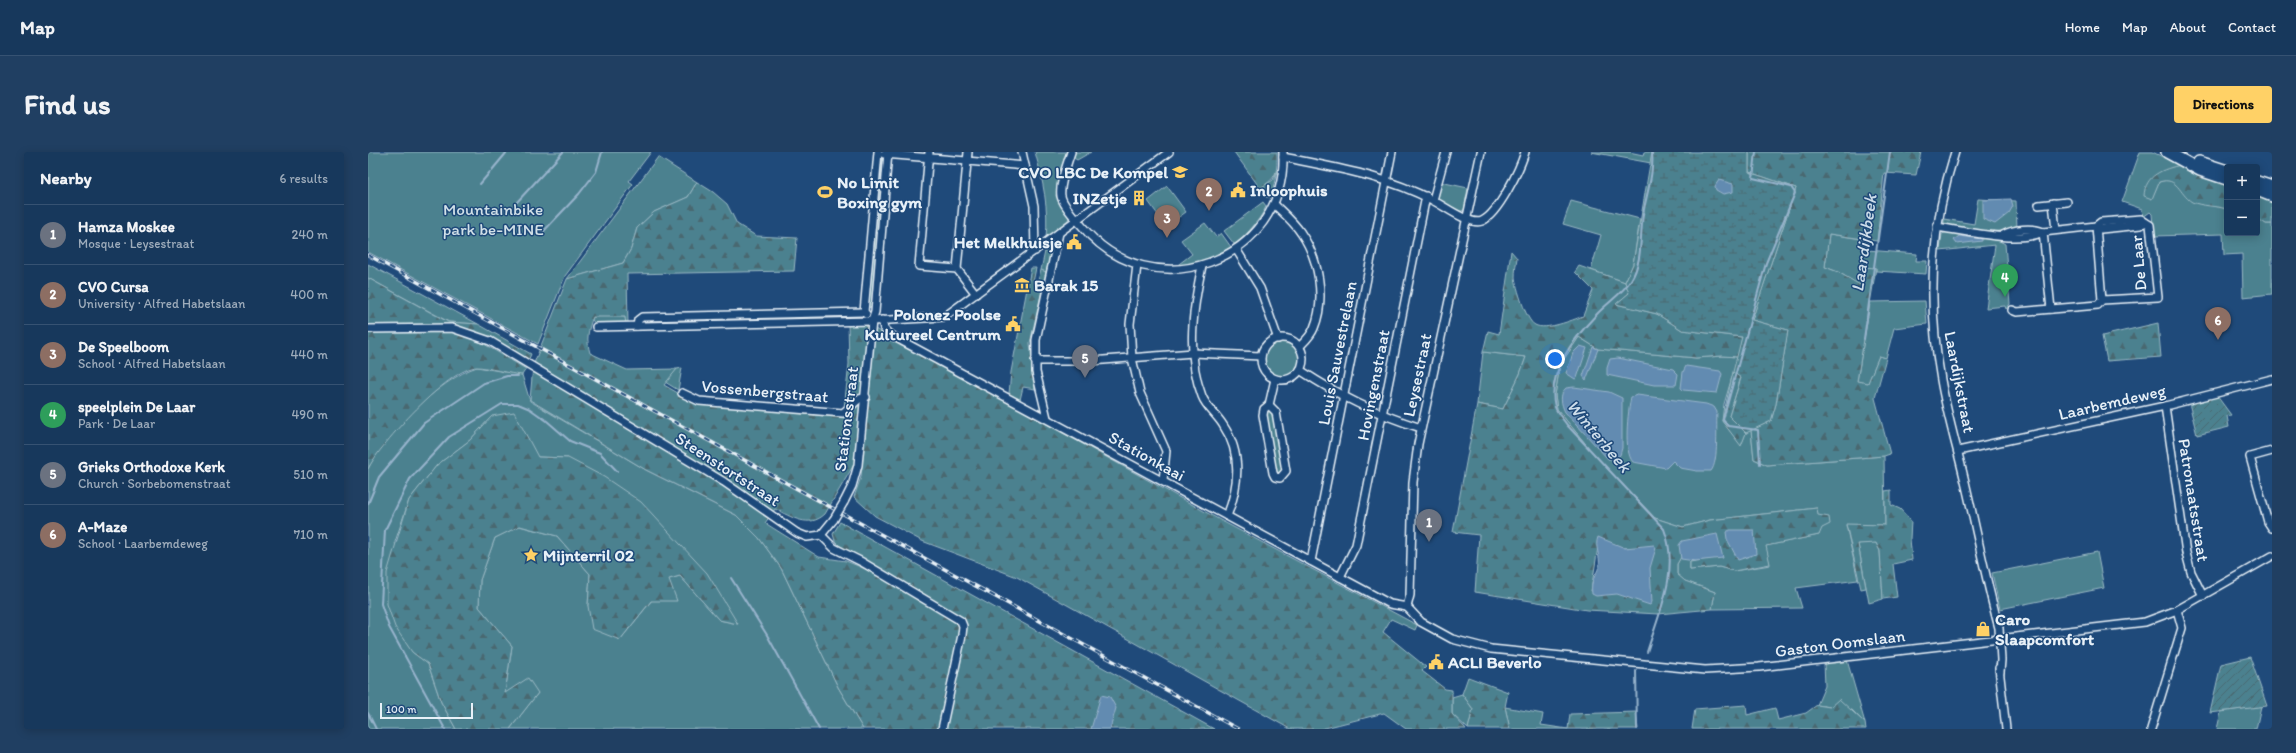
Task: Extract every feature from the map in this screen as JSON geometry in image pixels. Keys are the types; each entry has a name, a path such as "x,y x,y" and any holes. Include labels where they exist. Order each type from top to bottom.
{"main road":[{"path":"2167,152 2200,170 2224,179"},
{"path":"2170,152 2224,170"},
{"path":"2260,183 2272,187"},
{"path":"2260,191 2272,196"}],"street":[{"path":"968,152 956,269 976,294"},
{"path":"1022,152 1034,206 1035,251"},
{"path":"1070,152 1061,195 1076,219 1094,241 1104,249 1137,265 1166,271 1202,266 1236,249 1259,227 1274,204 1280,184 1283,154 1386,180 1426,196 1466,219 1481,221 1490,215 1499,205 1525,152"},
{"path":"596,327 872,321 944,317 1169,152"},
{"name":"Louis Sauvestrelaan","path":"1310,561 1392,152"},
{"path":"1433,200 1446,152"},
{"name":"Leysestraat","path":"1407,607 1410,595 1412,482 1421,428 1481,152"},
{"name":"Laardijkstraat","path":"1955,152 1944,187 1937,227 1933,274 1934,327 1941,380 1996,616 2006,729"},
{"path":"872,321 864,312 877,153 929,155 967,162 1025,166"},
{"name":"Stationsstraat","path":"821,535 834,519 844,502 852,486 857,469 866,398 872,321 875,312 888,153"},
{"path":"929,155 919,266 956,269"},
{"name":"Hovingenstraat","path":"1340,577 1356,548 1426,196"},
{"path":"2039,205 2067,202"},
{"path":"2053,203 2056,230"},
{"path":"1274,204 1302,234 1312,255 1318,277 1319,312 1314,329 1299,347"},
{"name":"De Laar","path":"1937,227 2003,235 2010,238 2037,235 2043,232 2056,230 2096,226 2101,222 2141,219 2151,228 2158,297 2102,300 2098,305 2017,312 2012,310"},
{"path":"2096,226 2102,300"},
{"path":"2043,232 2051,309"},
{"path":"1047,418 1036,372 1037,330 1059,233"},
{"path":"1236,249 1260,288 1278,339"},
{"path":"1137,265 1130,324 1132,358 1140,394 1166,451 1163,481"},
{"path":"1202,266 1193,314 1193,353 1201,396 1230,436 1237,462 1236,488 1227,516"},
{"path":"637,326 638,320 642,317 864,312"},
{"path":"782,314 783,322"},
{"path":"707,316 707,324"},
{"name":"Stationkaai","path":"882,320 884,330 889,334 1390,604 1407,607"},
{"name":"Steenstortstraat","path":"368,329 452,328 490,341 724,482 797,533 807,536 821,535"},
{"path":"1278,339 1287,339 1299,347 1303,361 1300,370 1289,379 1275,379 1264,370 1261,356 1265,347 1278,339"},
{"path":"1036,360 1079,362 1193,353 1261,356"},
{"path":"1300,370 1343,398 1382,415 1421,428"},
{"path":"1270,405 1276,412 1286,471 1280,478 1275,477 1273,473 1263,415 1264,410 1270,405 1275,379"},
{"name":"Laarbemdeweg","path":"1958,452 2165,406 2272,379"},
{"name":"Vossenbergstraat","path":"682,393 699,401 843,414 859,399 866,398"},
{"name":"Patronaatsstraat","path":"2165,406 2186,553 2191,572 2203,596"},
{"path":"2272,451 2250,457 2270,516 2272,528"},
{"path":"821,535 834,548 862,562 961,621 963,626 962,635 942,729"},
{"name":"Gaston Oomslaan","path":"1407,607 1421,622 1452,639 1491,649 1705,670 1758,667 2126,626 2145,622 2177,610 2272,556"},
{"path":"2151,729 2182,628 2177,610"}],"green space":[{"name":"Mountainbike park be-MINE","path":"368,152 651,152 629,181 633,184 565,276 538,344 368,252"},
{"path":"1035,152 1066,152 1056,196 1069,217 1068,220 1046,238 1047,216 1045,195"},
{"path":"1074,152 1091,152 1077,160 1072,157"},
{"path":"1234,152 1277,152 1277,165 1273,177 1260,188"},
{"path":"1591,152 1629,152 1643,155 1644,152 1652,152 1651,163"},
{"path":"1652,152 1749,152 1749,172 1796,188 1752,320 1788,330 1776,404 1771,421 1746,433 1729,416 1741,378 1733,372 1742,337 1682,330 1657,314 1616,304 1629,293 1625,282 1633,264"},
{"path":"1749,152 1921,152 1916,175 1884,173 1877,241 1829,234 1825,267 1838,272 1860,285 1863,267 1876,268 1857,381 1868,383 1879,356 1886,358 1875,398 1890,454 1884,456 1767,465 1754,459 1751,430 1771,421 1776,404 1788,330 1752,320 1796,188 1749,172"},
{"path":"2140,152 2152,152 2181,165 2160,172 2152,198 2159,182 2166,180 2173,181 2212,205 2224,208 2224,236 2260,236 2260,220 2266,224 2272,224 2272,294 2243,297 2242,254 2224,255 2223,234 2154,236 2152,214 2150,212 2143,217 2142,209 2122,202"},
{"path":"658,157 697,182 688,197 654,212 637,228 631,249 623,263 567,279"},
{"path":"883,159 876,259 878,261 875,264 872,301 874,305 870,308 867,304 869,302 872,264 870,261 872,258 880,160"},
{"path":"2181,165 2206,178 2224,184 2224,208 2192,202 2170,181 2159,182 2152,199 2144,196 2145,189 2151,178 2168,169"},
{"path":"1277,170 1272,194 1270,197 1266,197 1260,188 1273,180"},
{"path":"697,182 713,192 727,204 737,224 756,236 797,238 794,271 627,274 628,324 626,324 625,317 593,317 588,335 590,353 627,370 677,369 664,385 695,403 845,418 862,403 856,461 825,514 813,521 807,521 794,518 775,509 765,523 819,557 846,561 868,570 871,564 839,545 835,541 833,534 840,522 1214,729 863,729 838,687 781,568 759,538 736,515 646,470 530,400 533,366 567,279 623,263 631,249 637,228 654,212 688,197"},
{"path":"1440,182 1468,188 1464,210 1459,212 1436,199"},
{"path":"1167,186 1186,212 1166,226 1148,201"},
{"path":"2260,197 2272,201 2272,224 2266,224 2260,220"},
{"path":"1978,199 2016,201 2017,229 1979,231 1958,228 1944,223 1944,219 1974,224"},
{"path":"1571,201 1640,219 1633,264 1625,282 1591,270 1601,235 1563,224"},
{"path":"1263,202 1266,206 1257,221 1238,242 1234,244 1224,231"},
{"path":"1205,223 1216,237 1221,233 1231,247 1207,260 1175,267 1192,254 1181,240"},
{"path":"1947,232 1996,239 2005,244 2010,304 2006,309 2005,306 1986,308 1995,245 1940,251 1942,234"},
{"path":"1829,234 1868,240 1867,250 1917,254 1916,261 1927,261 1926,274 1876,271 1876,268 1861,286 1838,272 1825,267"},
{"path":"1049,245 1052,246 1052,249 1046,272 1041,270 1046,247"},
{"path":"1511,251 1517,258 1515,277 1519,295 1528,317 1535,325 1545,327 1552,326 1583,316 1593,290 1575,272 1579,266 1625,282 1629,293 1616,304 1657,314 1682,330 1742,337 1738,357 1722,356 1696,358 1598,349 1579,337 1560,365 1555,395 1557,409 1598,459 1655,518 1683,527 1710,520 1817,508 1818,515 1829,517 1830,524 1822,528 1819,535 1766,546 1770,564 1734,571 1719,567 1690,570 1690,562 1720,557 1689,543 1677,564 1677,574 1685,581 1715,592 1712,609 1658,614 1587,610 1475,592 1479,535 1453,532 1477,404 1503,409 1520,374 1526,357 1483,352 1488,331 1499,334","holes":["1598,547 1629,548 1596,592 1591,591"]},
{"path":"368,264 478,324 449,322 368,278"},
{"path":"1031,268 1036,268 1033,282 1037,284 1041,270 1046,272 1030,343 1035,389 1023,387 1020,400 1009,394 1011,372"},
{"path":"368,278 448,322 478,324 531,354 528,361 476,331 474,338 526,369 522,375 477,367 465,371 450,380 433,393 400,426 375,457 368,469"},
{"path":"1925,301 1927,324 1894,328 1886,358 1879,356 1868,383 1857,382 1870,302"},
{"path":"858,315 858,318 787,320 786,317"},
{"path":"593,317 625,317 626,324 596,325 592,320"},
{"path":"777,317 776,321 712,321 711,319"},
{"path":"702,318 702,322 641,321 641,320"},
{"path":"848,322 868,324 863,394 844,408 849,364"},
{"path":"2158,323 2161,357 2107,361 2102,336"},
{"path":"875,329 1220,520 1417,625 1415,630 1391,619 1383,632 1426,667 1422,671 1445,689 1452,690 1452,714 1466,729 1406,729 1384,713 1321,729 1290,729 1017,577 922,541 875,516 854,497 861,477"},
{"path":"1579,337 1598,349 1696,358 1722,356 1738,357 1724,404 1722,421 1741,445 1746,433 1751,430 1754,459 1767,465 1884,456 1885,525 1846,525 1858,580 1796,588 1802,608 1712,609 1715,592 1685,581 1677,575 1677,564 1689,543 1720,557 1690,562 1690,570 1719,567 1734,571 1770,565 1765,546 1819,535 1817,508 1710,520 1683,527 1655,518 1598,459 1557,409 1555,395 1560,365"},
{"path":"1286,341 1295,346 1299,352 1299,366 1295,372 1286,377 1278,377 1269,372 1265,366 1264,355 1269,346 1275,342"},
{"path":"1483,352 1526,357 1520,374 1503,409 1477,404"},
{"name":"Mijnterril 02","path":"477,367 522,375 530,401 646,470 736,515 759,538 781,568 838,687 863,729 510,729 538,693 505,693 512,646 479,607 480,580 495,538 519,526 557,536 590,574 588,606 620,640 669,579 680,576 719,620 738,624 568,458 538,457 492,416 470,440 437,465 409,500 395,542 412,652 428,664 441,702 456,729 368,729 368,469 387,440 415,409 447,383 463,373"},
{"path":"682,368 678,390 665,382 677,369"},
{"path":"1733,372 1741,377 1729,416 1746,433 1741,446 1722,421"},
{"path":"2217,396 2231,415 2227,416 2229,427 2197,435 2189,403"},
{"path":"1271,409 1284,471 1276,475 1265,415 1267,410"},
{"path":"514,412 538,457 568,458 604,477 641,502 707,573 738,624 719,620 680,576 669,579 677,601 651,601 620,640 592,629 588,606 590,574 557,536 520,526 495,538 480,580 479,607 512,646 505,693 528,678 538,693 510,729 456,729 441,702 428,664 412,652 395,627 387,604 387,573 409,500 437,465 470,440 492,416"},
{"path":"1891,490 1891,505 1900,509 1911,521 1910,539 1912,560 1893,564 1897,597 1883,599 1880,551 1876,543 1858,544 1866,588 1861,589 1846,524 1885,525 1885,491"},
{"path":"1870,542 1876,543 1880,551 1883,599 1869,603 1858,544"},
{"path":"2097,552 2104,588 2000,609 1992,573"},
{"path":"2250,657 2267,706 2210,713 2221,664"},
{"path":"1847,660 1865,723 1852,710 1817,705 1825,686 1824,663"},
{"path":"1468,677 1508,692 1505,707 1510,729 1468,729 1473,709 1462,694"},
{"path":"1462,694 1473,709 1468,729 1452,714 1452,697"},
{"path":"1839,699 1865,723 1866,729 1692,729 1695,709 1746,705 1747,715 1775,708 1778,720 1806,713 1817,705 1830,707"},
{"path":"2261,706 2256,729 2217,729 2221,712"},
{"path":"1505,707 1543,714 1541,725 1568,729 1510,729"},
{"path":"1636,712 1638,729 1568,729 1570,714"}],"water":[{"path":"1719,180 1733,184 1733,192 1723,194 1716,190 1715,186"},
{"path":"2011,199 2013,206 2009,213 1995,224 1983,219 1983,200"},
{"path":"1959,236 1982,239 1982,241 1957,244 1954,240"},
{"path":"1580,346 1587,348 1577,378 1575,379 1566,373 1573,353"},
{"path":"1593,347 1598,349 1586,380 1583,376"},
{"path":"1618,358 1673,369 1678,374 1676,385 1654,385 1607,375 1607,368 1610,359"},
{"path":"1686,366 1720,371 1722,374 1717,393 1683,390 1681,388 1683,372"},
{"path":"1574,387 1609,392 1622,398 1622,448 1620,455 1615,459 1608,459 1565,412 1562,406 1562,393 1566,388"},
{"path":"1637,395 1706,404 1714,407 1717,412 1717,443 1714,466 1711,471 1697,471 1680,468 1673,461 1666,468 1633,462 1628,449 1627,431 1631,397"},
{"path":"1730,530 1754,530 1756,554 1738,560 1727,539 1726,532"},
{"path":"1717,534 1723,558 1695,561 1681,559 1679,545 1682,541"},
{"path":"1598,537 1625,548 1654,545 1656,548 1650,568 1652,602 1650,605 1617,594 1596,596 1592,594 1593,581 1599,566 1597,544"},
{"path":"1101,695 1110,697 1116,708 1110,729 1091,729"}],"waterway":[{"path":"492,170 507,152"},
{"path":"517,202 563,152"},
{"path":"541,234 579,194 596,172 602,152"},
{"name":"Winterbeek","path":"1647,652 1662,607 1669,576 1670,560 1664,529 1567,425 1555,407 1553,394 1559,368 1564,356 1572,344 1597,314 1623,290 1635,272 1640,255 1643,218 1651,174 1652,152"},
{"path":"1756,152 1753,178 1791,187 1795,193 1766,263 1723,420 1728,426 1758,430 1760,464"},
{"name":"Laardijkbeek","path":"1864,339 1890,152"},
{"path":"480,184 490,172"},
{"path":"368,504 379,477 424,423 484,383 507,376 518,376"},
{"path":"445,729 389,627 381,604 385,530 410,479 449,437 502,404 518,404 530,409 547,421 570,441 600,453 617,471"},
{"path":"731,578 767,635 819,729"},
{"path":"1636,671 1637,729"},
{"path":"368,713 376,729"}],"railway":[{"path":"368,255 1238,729"}],"place":[{"name":"CVO LBC De Kompel","path":"1180,172"},
{"name":"Inloophuis","path":"1238,190"},
{"name":"No Limit Boxing gym","path":"825,192"},
{"name":"INZetje","path":"1139,198"},
{"name":"CVO Cursa","path":"1209,211"},
{"name":"De Speelboom","path":"1167,238"},
{"name":"Het Melkhuisje","path":"1074,242"},
{"name":"Barak 15","path":"1022,285"},
{"name":"speelplein De Laar","path":"2005,297"},
{"name":"Polonez Poolse Kultureel Centrum","path":"1013,324"},
{"name":"A-Maze","path":"2218,340"},
{"name":"Grieks Orthodoxe Kerk","path":"1085,378"},
{"name":"Hamza Moskee","path":"1429,542"},
{"name":"Mijnterril 02","path":"531,555"},
{"name":"Caro Slaapcomfort","path":"1983,629"},
{"name":"ACLI Beverlo","path":"1436,662"}]}
